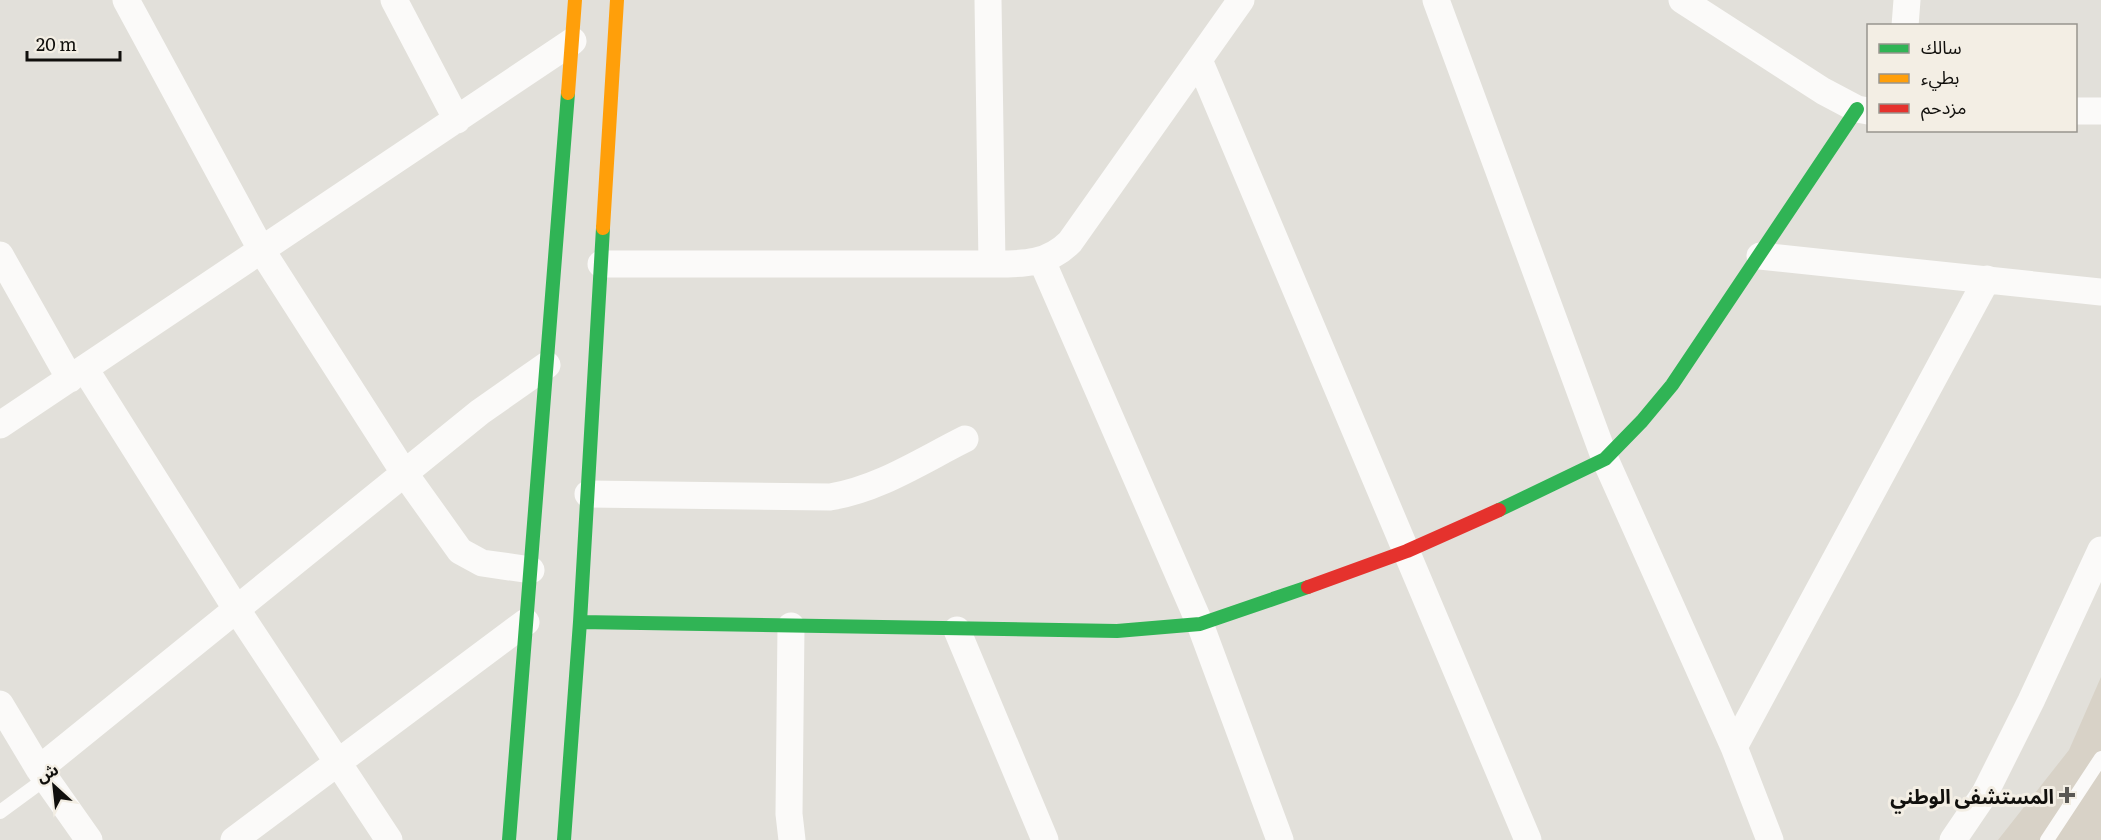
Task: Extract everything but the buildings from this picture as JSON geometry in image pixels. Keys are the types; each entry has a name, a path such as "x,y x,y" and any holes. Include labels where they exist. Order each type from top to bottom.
{"street":[{"path":"126,0 262,251 405,474 460,551 482,563 531,570"},
{"path":"394,0 457,120"},
{"path":"509,840 575,0"},
{"path":"564,840 580,622 617,0"},
{"path":"988,0 992,264"},
{"path":"601,264 1028,264 1042,261 1061,251 1070,242 1241,0"},
{"path":"1436,0 1605,459 1734,747 1770,840"},
{"path":"580,622 1117,631 1200,624 1265,603 1407,551 1535,494 1605,459 1642,421 1672,385 1863,110 1823,91 1682,0"},
{"path":"1905,24 1906,0"},
{"path":"0,425 573,41"},
{"path":"1199,60 1528,840"},
{"path":"2077,111 2101,111"},
{"path":"0,255 77,374 237,609 388,840"},
{"path":"1760,256 2101,292"},
{"path":"1042,261 1200,624 1280,840"},
{"path":"1734,747 1987,279"},
{"path":"42,774 237,609 480,412 547,365"},
{"path":"588,494 830,497 853,493 877,484 964,439"},
{"path":"1953,840 1985,793 2031,701 2101,550"},
{"path":"234,840 526,622"},
{"path":"791,626 789,814 792,840"},
{"path":"957,630 1045,840"},
{"path":"0,704 42,774 89,840"}],"lane":[{"path":"2047,840 2101,758"},
{"path":"0,812 42,774"}],"shaded area":[{"name":"المستشفى الوطني","path":"2101,677 2101,840 1998,840 2069,750"}],"traffic: fast":[{"path":"509,840 568,93"},
{"path":"1499,510 1605,459 1642,421 1672,385 1857,109"},
{"path":"564,840 580,622 603,228"},
{"path":"580,622 1117,631 1200,624 1308,587"}],"traffic: slow":[{"path":"568,93 575,0"},
{"path":"603,228 617,0"}],"traffic: jam":[{"path":"1308,587 1407,551 1499,510"}],"place":[{"name":"المستشفى الوطني","path":"2067,795"}]}
